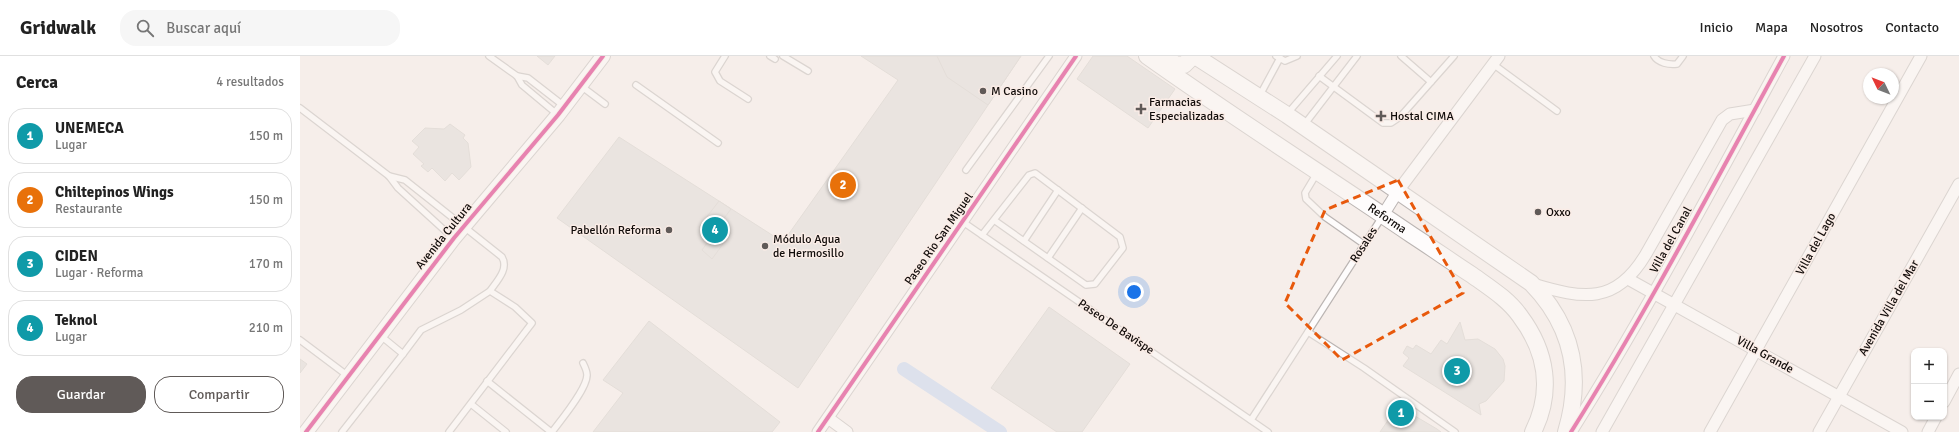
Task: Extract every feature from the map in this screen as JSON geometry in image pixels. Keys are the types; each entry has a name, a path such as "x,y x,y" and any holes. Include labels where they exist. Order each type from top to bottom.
{"main road":[{"name":"Reforma","path":"1147,56 1317,172 1383,215 1507,301 1520,316 1539,347 1546,378 1542,408 1533,432"},
{"path":"1164,56 1179,65 1184,65 1194,56 1287,115 1531,283 1551,307 1562,327 1569,346 1575,377 1575,388 1573,408 1566,432"}],"street":[{"name":"Avenida Cultura","path":"306,432 454,238 561,110 603,56"},
{"name":"Paseo Rio San Miguel","path":"818,432 1076,56"},
{"name":"Villa del Canal","path":"1571,432 1600,386 1653,293 1784,56"},
{"path":"1602,432 1815,56"},
{"name":"Villa del Lago","path":"1710,432 1921,56"},
{"name":"Rosales","path":"1383,215 1398,191 1496,60"},
{"path":"1531,283 1558,291 1592,295 1614,289 1628,279 1646,254 1722,120 1730,114 1755,110"},
{"name":"Avenida Villa del Mar","path":"1819,432 1959,184"},
{"name":"Villa Grande","path":"1628,279 1902,432"},
{"path":"1947,396 1959,374"},
{"path":"828,418 847,432"},
{"path":"1928,432 1934,420"}],"lane":[{"path":"489,56 517,76 528,78 561,110"},
{"path":"725,56 715,72 720,81 748,99"},
{"path":"783,56 808,71"},
{"path":"966,170 1049,56"},
{"path":"1259,97 1278,57 1290,60 1297,56"},
{"path":"1287,115 1337,56"},
{"path":"1303,127 1357,56"},
{"path":"1401,56 1431,82"},
{"path":"1319,76 1383,123 1391,123 1400,116 1454,56"},
{"path":"1654,56 1656,60 1670,65 1677,64 1683,56"},
{"path":"1496,60 1557,111"},
{"path":"517,76 522,85 561,110"},
{"path":"580,85 605,104"},
{"path":"636,85 718,142"},
{"path":"300,108 389,176 398,188 454,238"},
{"path":"1317,172 1306,193 1306,199 1325,217 1364,245"},
{"path":"982,235 1028,175 1035,173 1120,237 1122,248 1095,284 1091,286 1086,285 994,220"},
{"path":"342,432 421,330 461,310 490,291 504,270 504,261 502,257 405,180 389,176"},
{"path":"1024,241 1058,190"},
{"path":"1048,258 1082,208"},
{"name":"Rosales","path":"1251,420 1383,215"},
{"name":"Paseo De Bavispe","path":"963,222 1268,432"},
{"path":"449,432 532,323 515,308 490,291"},
{"path":"1308,332 1364,368 1455,432"},
{"path":"380,335 403,354"},
{"path":"300,340 348,376"},
{"path":"487,382 551,432 574,402 586,380 588,374 583,363"},
{"path":"471,404 506,432"}],"highlighted area":[{"path":"1398,180 1463,293 1342,360 1285,303 1325,210"}],"building":[{"path":"537,56 555,56 548,65"},
{"name":"Pabellón Reforma","path":"861,56 1021,56 798,388 557,218 619,137 783,242 898,80"},
{"name":"M Casino","path":"937,56 1021,56 988,105 947,77"},
{"name":"Farmacias Especializadas","path":"1093,56 1127,56 1175,89 1148,128 1077,79"},
{"path":"450,124 465,135 463,138 468,143 471,167 459,180 452,173 445,181 432,168 428,172 421,166 424,164 413,154 419,147 412,141 425,128 444,129"},
{"path":"719,201 731,209 719,225 731,233 712,259 702,250 712,236 699,227"},
{"path":"1049,307 1130,364 1082,432 1057,432 991,388"},
{"path":"649,321 780,422 772,432 593,432 623,393 603,380"},
{"path":"1460,322 1465,340 1478,339 1495,349 1503,359 1505,366 1504,381 1486,401 1479,404 1481,415 1403,366 1409,358 1403,353 1407,346 1413,349 1416,345 1431,354 1441,340 1447,344"},
{"path":"300,359 307,364 300,373"},
{"path":"1398,406 1437,429 1441,432 1380,432"}],"waterway":[{"path":"904,369 1000,432"}],"cycle path":[{"path":"306,432 454,238 558,115 603,56"},
{"path":"818,432 1076,56"},
{"path":"1571,432 1654,293 1784,56"}],"place":[{"name":"M Casino","path":"983,91"},
{"name":"Farmacias Especializadas","path":"1141,109"},
{"name":"Hostal CIMA","path":"1381,116"},
{"name":"Chiltepinos Wings","path":"843,185"},
{"name":"Oxxo","path":"1538,212"},
{"name":"Pabellón Reforma","path":"669,230"},
{"name":"Teknol","path":"715,230"},
{"name":"Módulo Agua de Hermosillo","path":"765,246"},
{"name":"CIDEN","path":"1457,371"},
{"name":"UNEMECA","path":"1401,413"}]}
